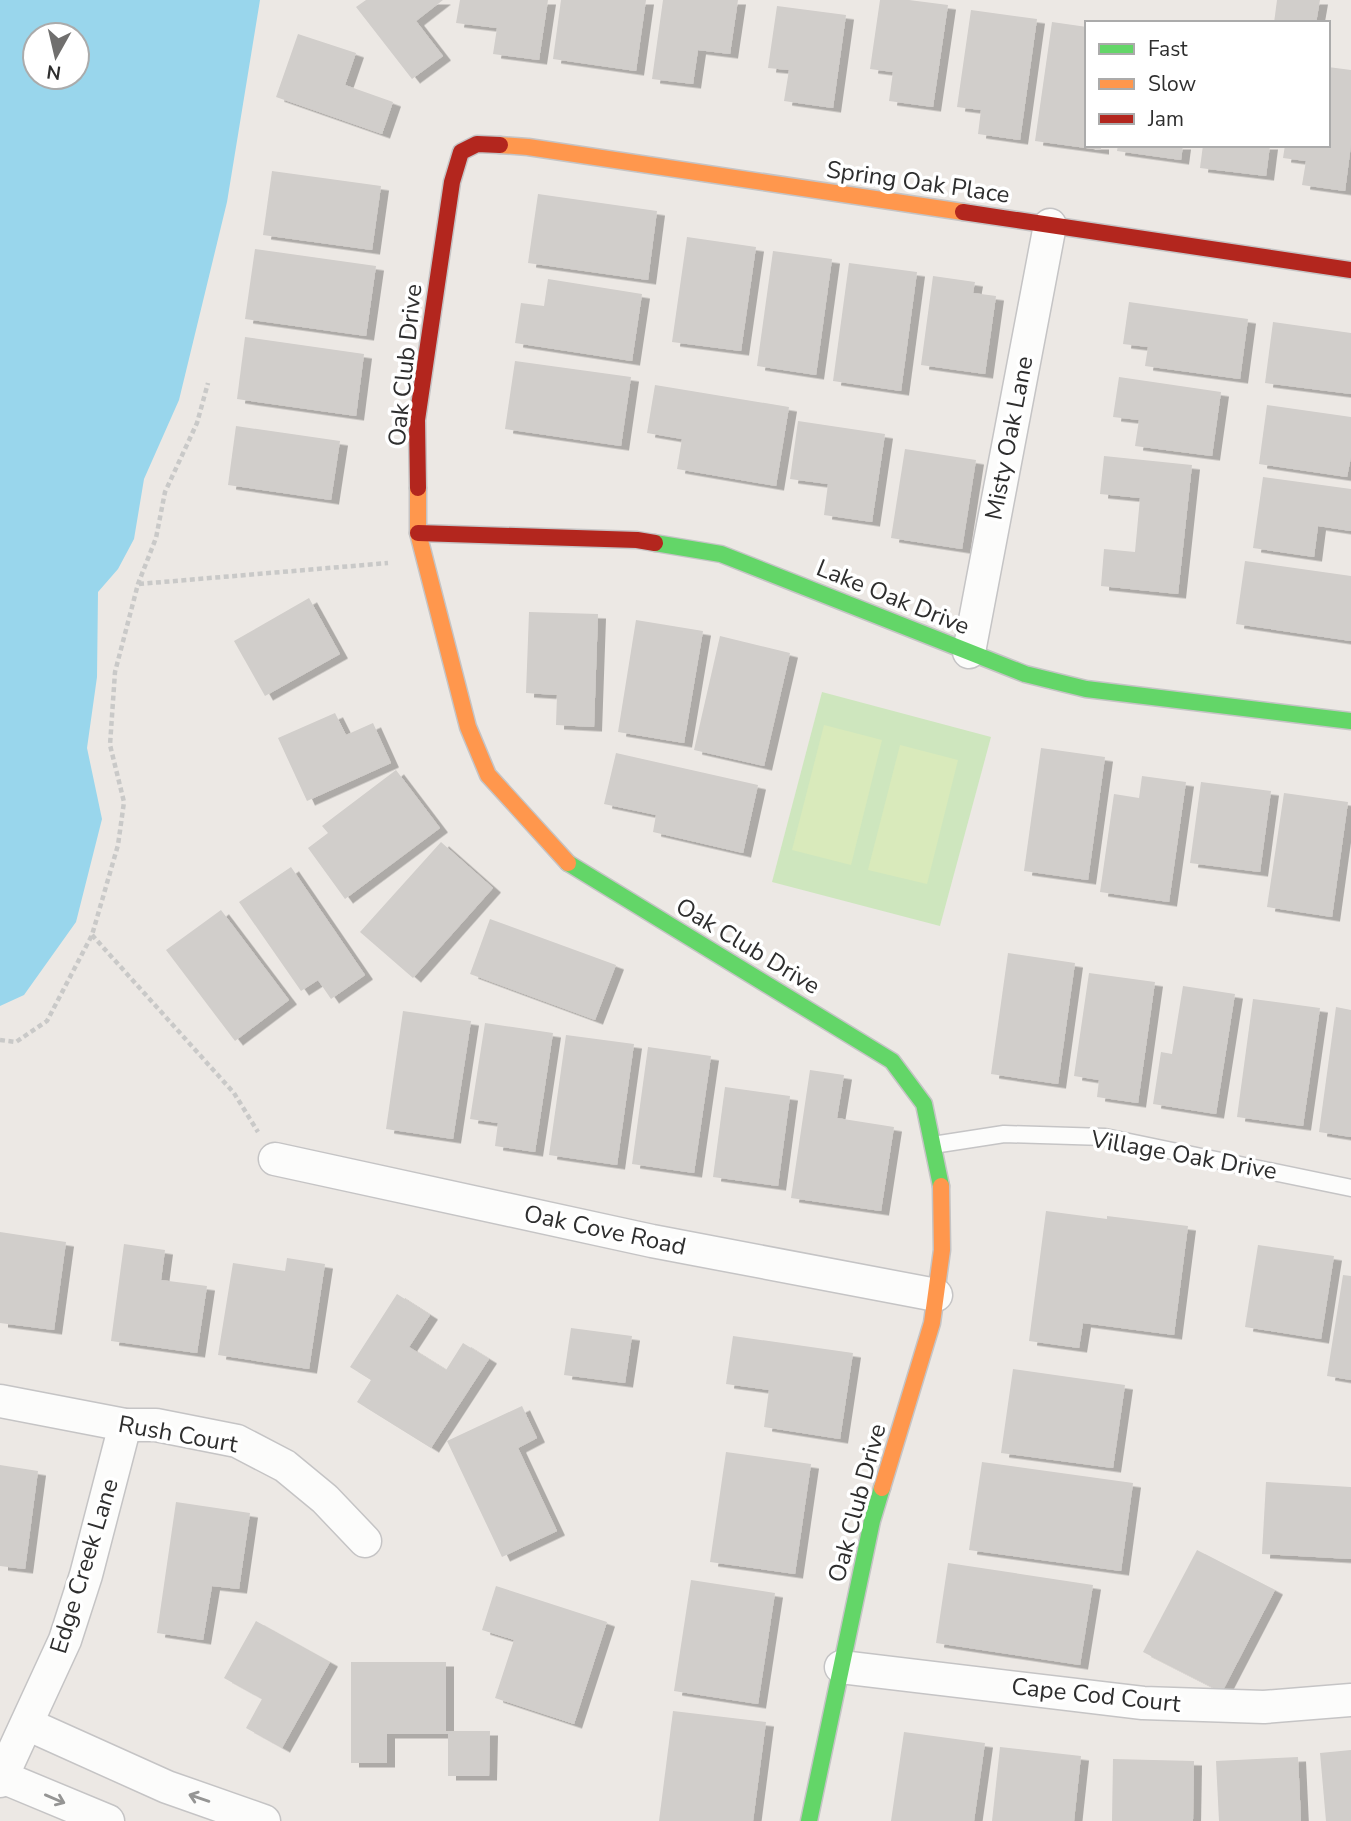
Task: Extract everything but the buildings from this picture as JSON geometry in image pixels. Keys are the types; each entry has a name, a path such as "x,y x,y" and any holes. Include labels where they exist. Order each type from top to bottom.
{"street":[{"name":"Spring Oak Place","path":"477,144 528,147 1351,270"},
{"name":"Oak Club Drive","path":"477,144 461,152 452,182 416,420 418,533 468,727 488,775 565,861 892,1061 924,1104 941,1179 942,1238 932,1323 872,1521 809,1821"},
{"name":"Misty Oak Lane","path":"969,652 1050,225"},
{"name":"Lake Oak Drive","path":"418,533 637,540 721,554 1025,674 1086,689 1351,721"},
{"name":"Oak Cove Road","path":"275,1159 652,1241 936,1295"},
{"name":"Rush Court","path":"0,1401 125,1425 156,1425 237,1441 285,1466 325,1499 365,1541"},
{"name":"Edge Creek Lane","path":"1,1779 65,1640 86,1575 125,1425"},
{"name":"Cape Cod Court","path":"841,1667 1143,1703 1264,1707 1351,1700"},
{"path":"27,1724 167,1787 264,1821"},
{"path":"1,1779 108,1821"}],"lane":[{"name":"Village Oak Drive","path":"933,1145 1004,1134 1105,1137 1351,1188"}],"path":[{"path":"0,1040 16,1042 47,1021 92,934 118,845 124,802 110,745 115,672 138,584 156,538 165,492 197,422 208,383"},
{"path":"138,584 392,562 418,533"},
{"path":"92,934 234,1093 275,1159"}],"green space":[{"path":"822,692 991,737 940,926 772,882"},
{"path":"824,725 882,740 851,865 792,850"},
{"path":"900,745 958,760 927,884 868,870"}],"water":[{"path":"0,0 260,0 227,202 179,400 144,479 134,539 118,569 98,592 97,677 87,748 102,819 76,922 24,995 0,1006"}],"traffic: fast":[{"path":"655,543 721,554 1025,674 1086,689 1351,721"},
{"path":"568,863 892,1061 924,1104 941,1186"},
{"path":"809,1821 872,1521 882,1488"}],"traffic: slow":[{"path":"500,145 963,212"},
{"path":"418,488 418,533 468,727 488,775 568,863"},
{"path":"882,1488 932,1323 942,1250 941,1186"}],"traffic: jam":[{"path":"418,488 417,420 452,182 461,152 477,144 500,145"},
{"path":"963,212 1351,270"},
{"path":"418,533 637,540 655,543"}]}
